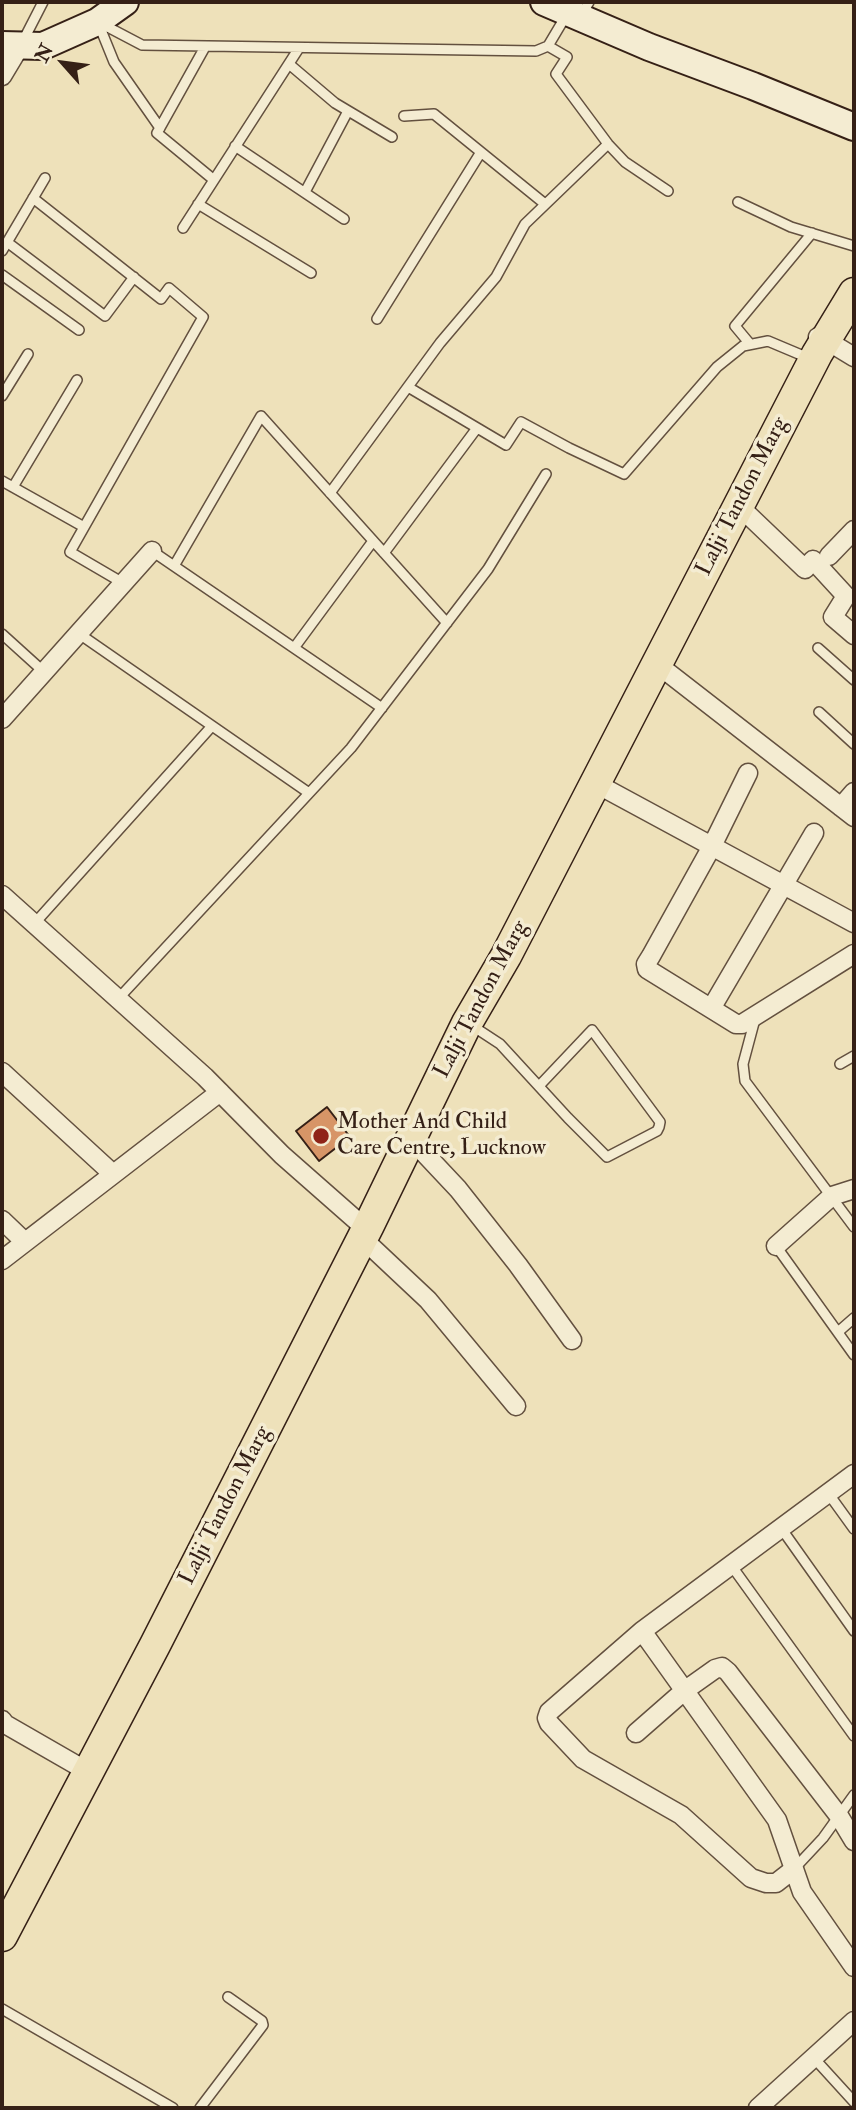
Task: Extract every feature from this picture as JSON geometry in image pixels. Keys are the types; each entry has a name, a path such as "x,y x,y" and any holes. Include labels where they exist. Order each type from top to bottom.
{"main road":[{"name":"Lalji Tandon Marg","path":"2,1936 207,1529 411,1139 463,1022 506,956 854,274"},
{"name":"Lalji Tandon Marg","path":"363,1228 463,1022 739,506 817,344 854,293"},
{"name":"Lalji Tandon Marg","path":"2,1910 78,1766 144,1653"}],"street":[{"path":"2,76 11,46 43,46 97,22 125,2"},
{"path":"570,8 649,47 854,127"},
{"path":"817,344 854,357"},
{"path":"739,506 805,569 813,560 846,596 833,617 854,635"},
{"path":"830,556 854,530"},
{"path":"2,719 152,551"},
{"path":"645,680 848,812 854,793"},
{"path":"748,773 711,848 646,967 736,1024 742,1024 854,954"},
{"path":"595,783 854,923"},
{"path":"712,1007 814,832"},
{"path":"2,895 220,1092 282,1155 363,1228 428,1300 516,1406"},
{"path":"2,1072 113,1174"},
{"path":"2,1260 220,1092"},
{"path":"411,1139 466,1200 518,1265 572,1340"},
{"path":"776,1246 832,1196 854,1189"},
{"path":"2,1220 25,1242"},
{"path":"794,1869 776,1883 751,1878 681,1815 583,1759 547,1718 550,1712 642,1631 854,1474"},
{"path":"642,1631 777,1820 802,1892 854,1967"},
{"path":"636,1733 684,1691 722,1667 839,1816 854,1841"},
{"path":"2,1720 78,1766"},
{"path":"758,2108 854,2021"}],"lane":[{"path":"11,46 43,2"},
{"path":"97,22 142,46 536,51 548,46 570,8"},
{"path":"97,22 114,62 160,128"},
{"path":"548,46 566,57 556,74 608,144 625,162 668,191"},
{"path":"205,47 157,134 214,180"},
{"path":"183,228 299,48"},
{"path":"289,64 335,103 392,137"},
{"path":"305,192 348,111"},
{"path":"404,116 434,114 545,204"},
{"path":"330,493 440,343 496,277 525,224 608,144"},
{"path":"235,146 344,219"},
{"path":"377,319 481,152"},
{"path":"2,251 45,178"},
{"path":"33,198 161,299 169,288 203,317 70,552 123,583"},
{"path":"738,202 790,227 854,246"},
{"path":"198,204 311,273"},
{"path":"750,344 735,326 812,233"},
{"path":"7,242 105,316 134,276"},
{"path":"2,275 79,330"},
{"path":"408,387 506,445 521,422 624,474 717,367 743,346 768,341 817,344"},
{"path":"2,396 28,354"},
{"path":"13,487 77,380"},
{"path":"174,566 261,416 447,623"},
{"path":"384,553 477,428"},
{"path":"118,999 351,748 488,569 546,474"},
{"path":"2,481 84,527"},
{"path":"295,649 373,541"},
{"path":"152,551 382,708"},
{"path":"78,633 309,793"},
{"path":"2,634 44,672"},
{"path":"818,648 854,680"},
{"path":"819,712 854,744"},
{"path":"34,924 212,726"},
{"path":"755,1018 743,1064 745,1081 854,1227"},
{"path":"463,1022 500,1044 607,1157 657,1131 659,1127 660,1122 592,1030 540,1086"},
{"path":"840,1065 854,1056"},
{"path":"776,1246 854,1355"},
{"path":"838,1332 854,1318"},
{"path":"828,1493 854,1529"},
{"path":"781,1528 854,1631"},
{"path":"731,1564 854,1736"},
{"path":"794,1869 823,1838 854,1795"},
{"path":"200,2108 263,2025 262,2021 228,1997"},
{"path":"2,2009 173,2108"},
{"path":"813,2057 854,2102"}],"building":[{"path":"327,1107 350,1137 319,1161 296,1131"}],"place":[{"name":"Mother And Child Care Centre, Lucknow","path":"321,1136"}]}
